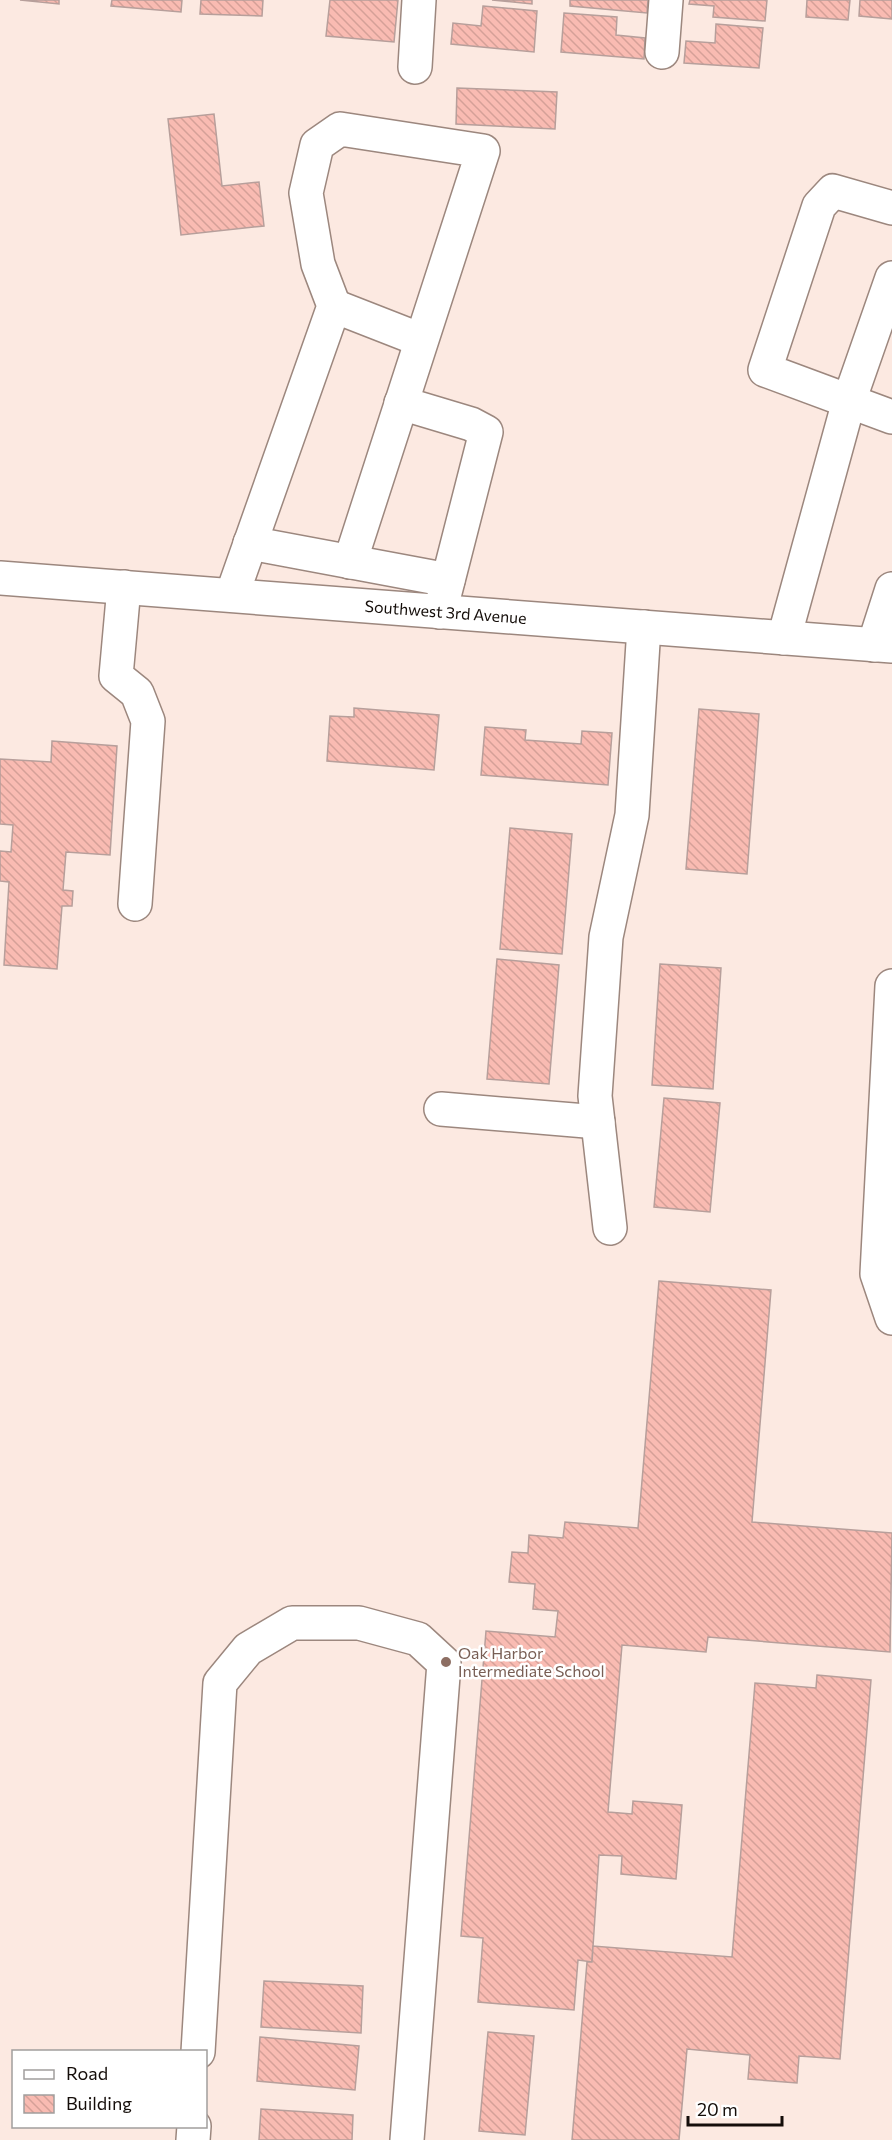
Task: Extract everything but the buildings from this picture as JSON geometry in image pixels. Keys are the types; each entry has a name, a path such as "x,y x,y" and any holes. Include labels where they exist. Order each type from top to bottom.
{"street":[{"path":"415,67 419,0"},
{"path":"662,52 666,0"},
{"path":"232,595 334,306 318,264 306,193 317,145 340,129 483,152 350,562"},
{"path":"892,208 833,191 819,206 765,370 892,417"},
{"path":"784,638 849,401 892,278"},
{"path":"334,306 421,340"},
{"path":"401,403 471,424 486,432 440,612"},
{"path":"250,543 448,580"},
{"name":"Southwest 3rd Avenue","path":"0,578 883,645"},
{"path":"124,587 117,676 137,693 148,721 135,904"},
{"path":"883,645 892,589"},
{"path":"610,1228 595,1096 606,937 632,815 644,627"},
{"path":"892,986 877,1274 892,1318"},
{"path":"441,1109 598,1122"},
{"path":"198,2050 220,1683 248,1649 292,1623 359,1623 418,1639 444,1664 407,2140"}],"place":[{"name":"Oak Harbor Intermediate School","path":"446,1662"}]}
